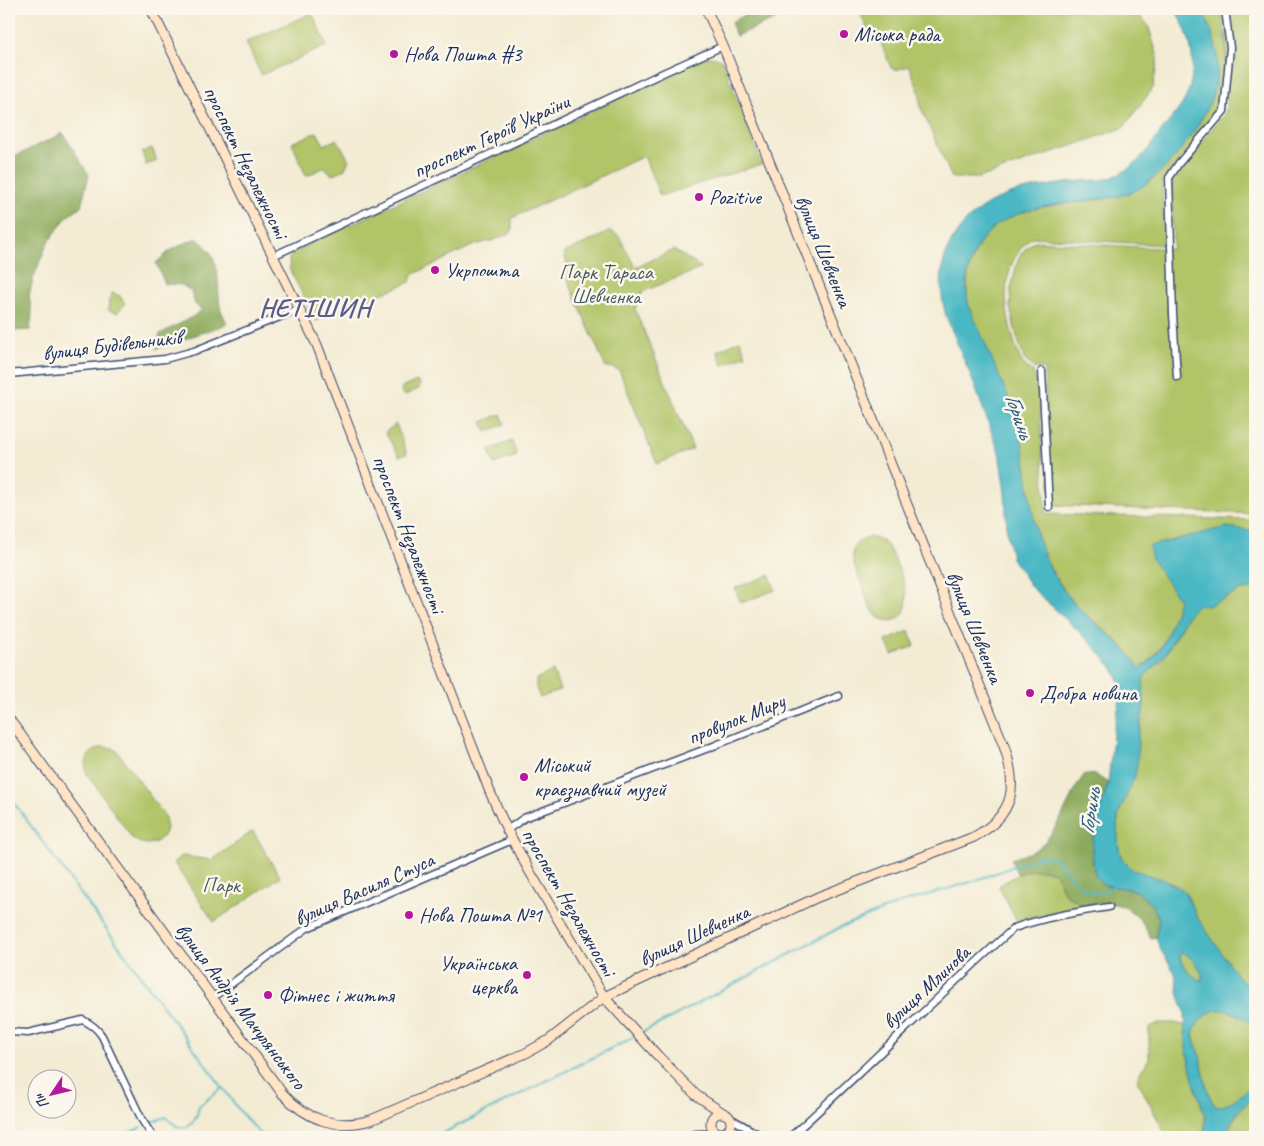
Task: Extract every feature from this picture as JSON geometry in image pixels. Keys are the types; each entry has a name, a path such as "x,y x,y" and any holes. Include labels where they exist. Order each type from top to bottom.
{"street":[{"name":"проспект Незалежності","path":"151,9 317,345 480,767 512,840 604,997 696,1094"},
{"name":"вулиця Шевченка","path":"604,997 818,897 974,837 986,830 1003,812 1010,795 1012,783 1011,767 1004,746 723,46 706,9"},
{"path":"1177,377 1171,275 1169,178 1179,163 1224,111 1230,48 1225,9"},
{"name":"проспект Героїв України","path":"273,256 723,46"},
{"name":"вулиця Будівельників","path":"9,374 165,359 194,352 300,309"},
{"path":"1042,371 1050,508"},
{"name":"провулок Миру","path":"507,830 524,818 839,696"},
{"name":"вулиця Андрія Мачулянського","path":"9,719 276,1086 300,1110 323,1121 349,1124 360,1123 386,1115 526,1053 549,1040 604,997"},
{"name":"вулиця Василя Стуса","path":"212,998 307,928 512,840"},
{"name":"вулиця Млинова","path":"790,1137 844,1089 1014,928 1035,920 1109,907"},
{"path":"9,1032 28,1032 83,1020 89,1023 102,1036 142,1120 153,1137"},
{"path":"696,1094 727,1116 763,1137"},
{"path":"696,1094 716,1132 763,1137"},
{"path":"692,1136 711,1122 716,1114 727,1116"},
{"path":"692,1136 723,1133 732,1125 727,1116"}],"green space":[{"path":"756,9 800,9 736,36 731,22"},
{"path":"858,9 1133,9 1148,25 1158,57 1153,88 1123,128 979,178 952,178 920,106 920,94 909,66 896,70 891,68 878,35 869,32"},
{"path":"1201,9 1222,9 1226,44 1225,74 1220,108 1212,121 1162,182 1164,245 1032,237 1021,248 1014,260 1009,273 1007,287 1006,301 1015,344 1023,363 1033,372 1039,394 1046,514 1255,520 1255,531 1227,527 1167,580 1179,600 1166,638 1155,654 1140,669 1124,647 1080,609 1066,593 1049,566 1037,539 1033,521 1018,426 968,304 967,283 971,262 977,249 989,232 1004,220 1023,212 1044,207 1127,194 1155,177 1183,147 1205,112 1216,81 1217,62 1215,44"},
{"path":"1227,9 1255,9 1255,514 1051,505 1044,369 1034,368 1024,359 1010,307 1011,288 1017,263 1021,253 1034,241 1173,249 1172,179 1226,111"},
{"path":"312,13 327,46 261,75 246,42"},
{"path":"706,57 715,57 722,60 762,164 660,196 644,156 512,218 512,232 497,239 472,246 412,275 410,282 316,321 290,270 289,259 295,251"},
{"path":"317,132 324,145 337,139 349,160 345,169 332,175 325,167 306,176 292,143"},
{"path":"63,133 89,175 81,206 66,218 47,244 33,279 29,296 32,314 30,330 9,331 9,143 16,156"},
{"path":"152,148 157,161 146,165 142,152"},
{"name":"Парк Тараса Шевченка","path":"611,231 619,236 635,267 674,250 702,268 642,292 635,309 693,449 657,464 619,370 605,366 567,278 569,274 564,253"},
{"path":"196,238 205,245 214,260 217,269 220,306 227,324 156,349 160,334 202,310 195,304 191,291 182,285 165,284 156,263 171,250"},
{"path":"112,293 120,296 125,304 117,313 108,310"},
{"path":"740,340 746,355 723,365 717,351"},
{"path":"417,381 420,384 419,389 405,395 402,394 401,388"},
{"path":"501,414 505,424 486,432 482,422"},
{"path":"396,424 407,454 399,456 385,432"},
{"path":"512,441 517,456 494,464 489,450"},
{"path":"870,537 882,540 887,545 904,584 906,605 904,613 895,620 881,619 873,612 854,565 853,551 856,545 861,540"},
{"path":"770,575 775,590 741,603 735,588"},
{"path":"1255,589 1255,991 1238,977 1197,917 1187,895 1180,887 1133,870 1122,859 1119,850 1117,825 1119,813 1135,776 1137,765 1138,738 1144,705 1143,677 1163,659 1190,612 1197,605 1221,600 1241,590"},
{"path":"909,631 915,646 892,655 886,641"},
{"path":"553,671 560,690 540,698 536,688 536,679"},
{"path":"98,748 113,748 117,751 164,815 166,823 163,836 153,843 146,844 132,838 87,774 86,765 88,757"},
{"path":"1085,774 1096,775 1108,783 1094,830 1092,851 1094,871 1123,888 1138,892 1152,905 1159,918 1156,937 1151,938 1135,914 1122,906 1100,903 1084,906 1065,894 1055,872 1035,870 1017,874 1011,859 1033,851 1042,845 1056,826"},
{"name":"Парк","path":"253,831 280,877 214,922 173,862 182,856 212,860"},
{"path":"1039,868 1055,872 1065,894 1084,906 1016,920 999,886 1018,875"},
{"path":"1181,952 1189,956 1199,968 1202,981 1194,977 1187,969 1182,960"},
{"path":"1212,1010 1224,1010 1235,1013 1255,1027 1255,1081 1233,1101 1217,1107 1209,1097 1199,1051 1193,1038 1199,1022"},
{"path":"1158,1023 1184,1025 1188,1058 1205,1119 1205,1137 1167,1137 1137,1080 1149,1059 1149,1028"},
{"path":"1250,1100 1254,1100 1255,1105 1255,1137 1224,1137 1237,1114"}],"water":[{"path":"1174,9 1201,9 1213,36 1218,64 1212,98 1195,130 1183,147 1157,175 1130,193 1046,206 1011,217 996,226 984,237 974,253 968,272 967,291 970,310 1012,406 1019,427 1033,515 1045,557 1055,577 1072,601 1127,651 1140,669 1155,656 1166,639 1179,600 1152,559 1149,546 1227,527 1255,531 1255,589 1241,590 1208,606 1197,605 1183,623 1167,651 1153,669 1143,677 1144,705 1138,738 1137,765 1135,776 1119,813 1117,825 1119,850 1122,859 1133,870 1164,880 1184,891 1197,917 1238,977 1255,991 1255,1027 1237,1014 1220,1010 1212,1011 1205,1016 1198,1023 1193,1034 1199,1051 1206,1085 1216,1107 1232,1101 1255,1081 1255,1105 1253,1100 1243,1106 1223,1137 1205,1137 1205,1114 1194,1083 1186,1048 1185,1012 1179,996 1175,973 1160,949 1156,937 1159,922 1158,915 1152,905 1138,892 1104,885 1097,879 1094,871 1092,851 1094,830 1108,783 1114,726 1123,688 1112,667 1085,637 1031,587 1012,558 1007,534 1005,493 999,452 946,316 941,291 943,267 949,247 959,229 974,214 993,202 1014,193 1038,187 1110,178 1126,170 1145,153 1180,108 1192,77 1192,53 1180,19","holes":["1181,952 1199,968 1202,981 1194,977 1184,965"]}],"waterway":[{"path":"9,796 222,1087 243,1115 263,1137"},
{"path":"640,1034 841,927 901,903 974,881 1039,857 1051,857 1057,860 1076,883 1089,892 1102,892 1113,887"},
{"path":"435,1137 636,1036"},
{"path":"148,1123 166,1117 179,1127 187,1127 195,1118 199,1106 222,1088"},
{"path":"121,1137 141,1127"}],"place":[{"name":"Міська рада","path":"844,34"},
{"name":"Нова Пошта #3","path":"394,54"},
{"name":"Pozitive","path":"699,197"},
{"name":"Укрпошта","path":"435,270"},
{"name":"Добра новина","path":"1030,693"},
{"name":"Міський краєзнавчий музей","path":"524,777"},
{"name":"Нова Пошта №1","path":"409,915"},
{"name":"Українська церква","path":"527,975"},
{"name":"Фітнес і життя","path":"268,995"}],"district":[{"name":"НЕТІШИН","path":"315,307"}],"water label":[{"name":"Горинь","path":"1019,416"},
{"name":"Горинь","path":"1090,811"}]}
